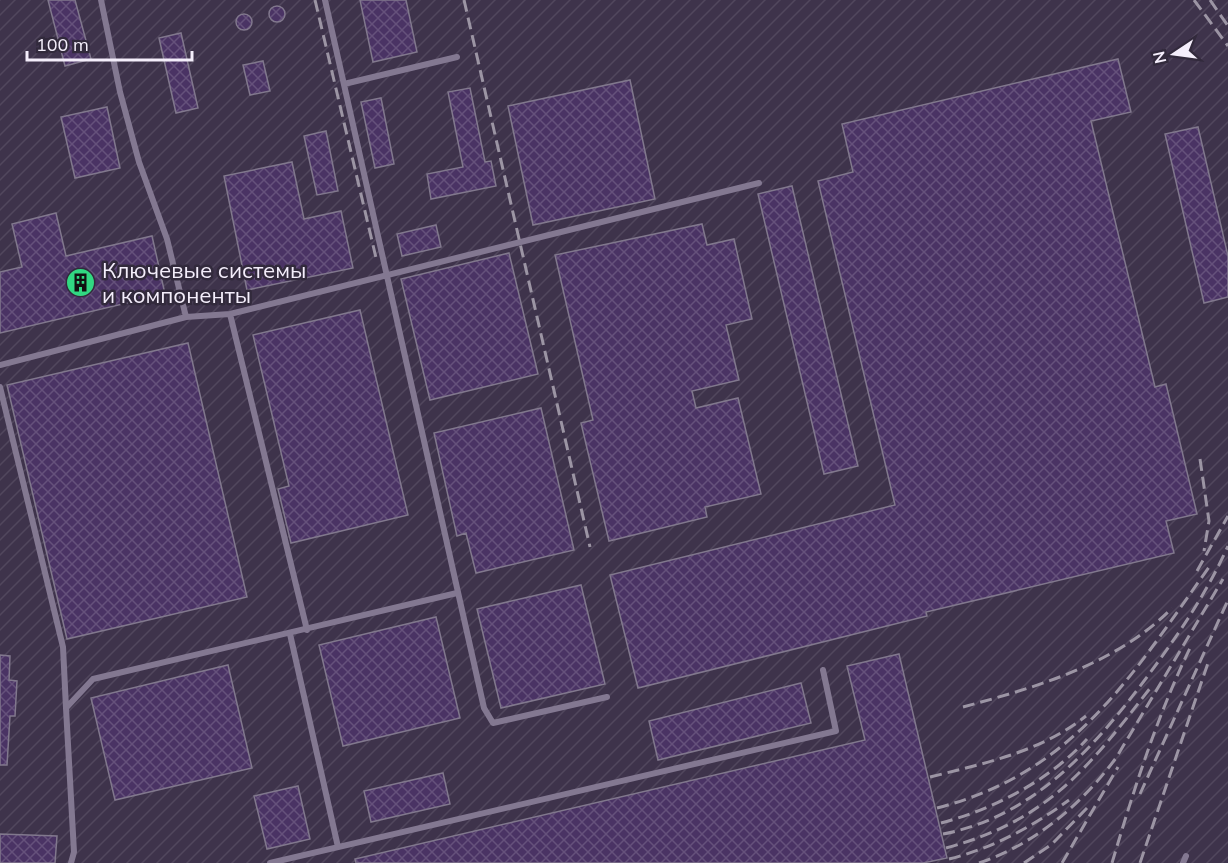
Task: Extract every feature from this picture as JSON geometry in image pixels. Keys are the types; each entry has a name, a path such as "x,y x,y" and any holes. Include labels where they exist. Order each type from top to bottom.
{"lane":[{"path":"101,0 120,92 139,162 167,239 186,317"},
{"path":"325,0 484,708 493,723 607,697"},
{"path":"344,84 457,57"},
{"path":"0,365 186,317 230,314 759,183"},
{"path":"230,314 307,630"},
{"path":"0,387 63,647 74,852 71,863"},
{"path":"66,708 93,679 457,593"},
{"path":"290,634 338,847"},
{"path":"270,863 836,732 823,670"},
{"path":"1183,863 1186,856"}],"shaded area":[{"path":"0,0 1228,0 1228,863 0,863"}],"building":[{"path":"48,0 75,0 91,59 65,66"},
{"path":"360,0 406,0 417,52 373,62"},
{"path":"277,6 283,8 285,14 283,20 277,22 271,20 269,14 271,8"},
{"path":"241,14 247,14 252,22 250,28 241,30 236,25 236,19"},
{"path":"181,33 198,108 176,113 159,38"},
{"path":"1118,59 1131,112 1091,121 1155,387 1166,384 1197,514 1166,521 1174,553 926,612 927,616 638,688 610,575 895,505 818,181 853,172 842,124"},
{"path":"263,61 270,91 250,95 243,65"},
{"path":"630,80 655,199 533,225 508,106"},
{"path":"470,88 485,162 491,161 496,186 431,199 427,174 463,167 448,92"},
{"path":"381,98 394,164 375,168 361,102"},
{"path":"107,107 120,168 75,178 61,117"},
{"path":"1198,127 1228,256 1228,297 1204,303 1165,134"},
{"path":"326,131 338,191 317,195 304,136"},
{"path":"292,162 304,219 341,211 353,268 247,290 224,176"},
{"path":"792,186 858,466 824,474 758,194"},
{"name":"Ключевые системы и компоненты","path":"56,213 66,256 152,236 165,294 0,333 0,272 22,267 12,224"},
{"path":"702,224 707,245 734,239 752,319 726,325 739,380 692,391 696,408 738,398 761,494 705,507 707,517 609,541 581,423 593,420 555,255"},
{"path":"436,225 441,247 402,256 397,234"},
{"path":"509,253 538,374 430,400 401,279"},
{"path":"360,310 408,515 291,543 278,489 289,486 253,335"},
{"path":"188,343 247,597 67,639 7,385"},
{"path":"541,408 574,550 476,573 466,533 457,536 434,433"},
{"path":"581,585 605,684 501,708 477,609"},
{"path":"436,617 460,718 343,746 319,645"},
{"path":"899,654 947,858 923,863 356,863 355,859 865,740 847,666"},
{"path":"0,655 10,656 9,680 17,681 15,716 10,716 7,765 0,765"},
{"path":"228,665 252,768 115,800 91,698"},
{"path":"801,683 811,723 658,760 649,721"},
{"path":"443,773 450,804 371,822 364,791"},
{"path":"298,786 310,839 267,849 254,796"},
{"path":"0,834 57,836 55,863 0,863"}],"railway":[{"path":"315,0 377,262"},
{"path":"464,0 590,547"},
{"path":"1194,0 1228,46"},
{"path":"1210,0 1228,26"},
{"path":"1200,459 1209,521 1204,551"},
{"path":"1197,571 1228,516"},
{"path":"943,834 1005,813 1057,777 1081,755 1124,707 1168,649 1200,599 1228,546"},
{"path":"937,808 986,792 1028,770 1065,744 1127,679 1212,563"},
{"path":"979,863 1000,855 1038,834 1088,792 1116,758 1223,579"},
{"path":"1140,794 1228,600"},
{"path":"963,707 1047,682 1101,659 1150,628 1172,608"},
{"path":"1112,863 1147,753 1167,699 1191,646"},
{"path":"1140,863 1209,660"},
{"path":"946,848 982,836 1013,822 1040,806 1086,766 1151,687"},
{"path":"930,777 1012,755 1050,739 1086,716"},
{"path":"941,823 981,810 1020,791 1056,767 1087,739"},
{"path":"1062,863 1118,767"},
{"path":"949,859 1012,836 1069,800"},
{"path":"1024,863 1052,844 1089,806"}],"place":[{"name":"Ключевые системы и компоненты","path":"81,283"}]}
